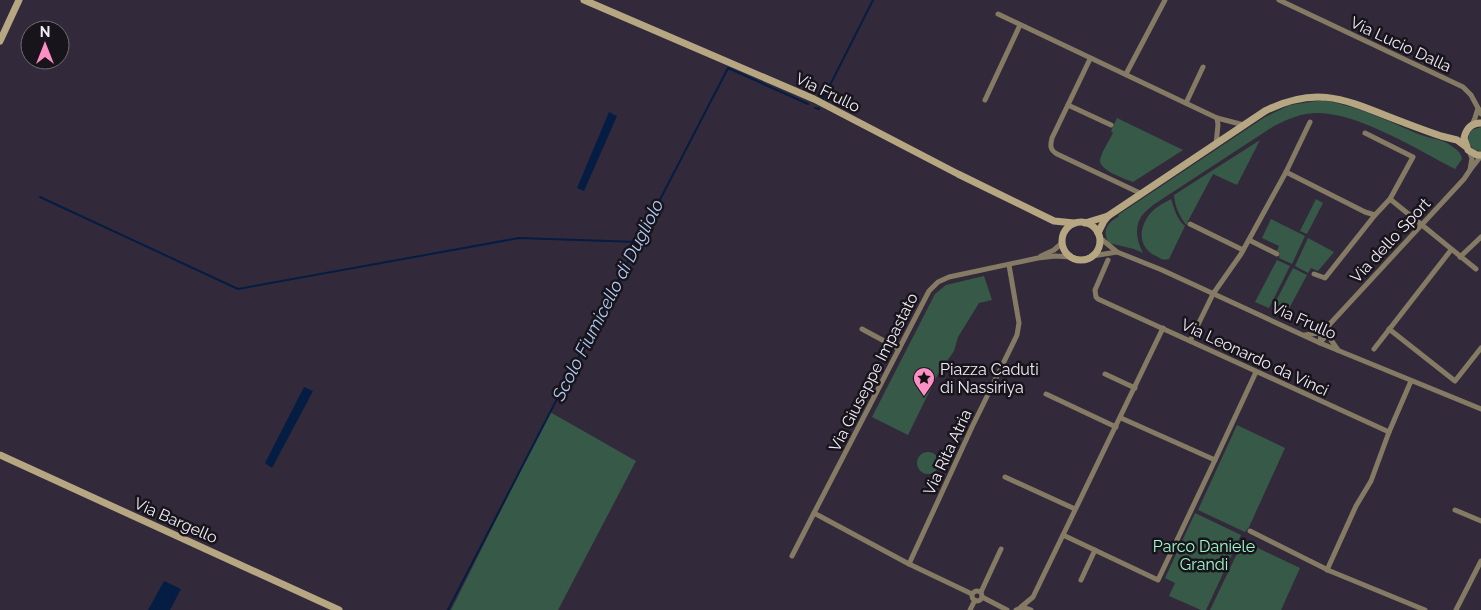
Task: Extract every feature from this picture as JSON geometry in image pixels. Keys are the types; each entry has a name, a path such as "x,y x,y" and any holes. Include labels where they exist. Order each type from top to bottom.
{"street":[{"path":"0,41 19,0"},
{"name":"Via Frullo","path":"584,0 797,91 971,181 1054,221 1074,223"},
{"path":"1126,74 1165,0"},
{"name":"Via Lucio Dalla","path":"1278,0 1463,87 1471,95 1481,114"},
{"path":"998,14 1217,118 1244,125"},
{"path":"985,100 1020,25"},
{"path":"1090,59 1050,145 1053,152 1142,194"},
{"path":"1186,103 1203,67"},
{"path":"1062,240 1065,230 1074,223 1086,223 1108,216 1244,125 1279,104 1304,98 1321,96 1351,102 1457,140 1481,156"},
{"path":"1068,105 1111,125"},
{"path":"1443,136 1456,136 1466,131 1472,125 1478,108"},
{"path":"1216,144 1217,118"},
{"path":"1224,121 1230,127 1230,135"},
{"path":"1190,341 1213,294 1249,240 1286,172 1310,122"},
{"path":"1472,125 1481,123"},
{"path":"1218,125 1222,131 1230,135"},
{"path":"1466,131 1464,138 1472,158 1470,170"},
{"path":"1314,274 1324,278 1390,199 1413,157 1365,133"},
{"name":"Via dello Sport","path":"1320,343 1321,334 1464,179 1481,156"},
{"path":"1286,172 1365,212 1375,215"},
{"path":"1390,199 1476,269"},
{"path":"1092,256 1097,249 1098,235 1108,216"},
{"path":"1054,221 1065,252 1071,257 1083,259 1117,252"},
{"path":"1086,223 1092,226 1098,235 1117,252"},
{"path":"1190,224 1243,250"},
{"path":"1460,257 1481,237"},
{"name":"Via Giuseppe Impastato","path":"1038,258 1054,250 1062,240"},
{"path":"1249,240 1277,254"},
{"path":"1374,349 1452,250"},
{"name":"Via Frullo","path":"1117,252 1146,263 1320,343 1481,410"},
{"name":"Via Giuseppe Impastato","path":"792,556 929,290 938,282 949,277 1038,258 1071,257"},
{"name":"Via Leonardo da Vinci","path":"1108,260 1095,290 1096,297 1389,432"},
{"name":"Via Rita Atria","path":"909,564 1017,335 1019,328 1018,317 1009,265"},
{"path":"1019,609 1028,607 1032,610 1033,597 1163,328"},
{"path":"862,329 899,349"},
{"path":"1301,334 1314,334 1327,329 1331,340 1338,350"},
{"path":"1389,329 1455,381 1481,348"},
{"path":"1064,534 1158,580 1256,372"},
{"path":"1105,374 1135,388"},
{"path":"1327,570 1356,506 1371,481 1411,381"},
{"path":"1046,394 1116,427"},
{"path":"1121,418 1215,460"},
{"name":"Via Bargello","path":"0,455 339,610"},
{"path":"1005,477 1075,509"},
{"path":"1454,510 1481,521"},
{"path":"814,513 909,564 972,594 975,600"},
{"path":"1250,531 1327,570 1424,610"},
{"path":"970,610 975,600 979,600 1001,549"},
{"path":"1081,580 1094,550"},
{"path":"1456,610 1481,561"},
{"path":"972,594 974,591 981,594 1008,610"},
{"path":"1019,609 1033,597"},
{"path":"1404,610 1406,602"}],"green space":[{"path":"1323,100 1362,110 1421,135 1448,143 1461,154 1462,159 1455,169 1388,134 1352,119 1318,113 1300,115 1274,126 1147,210 1139,221 1137,230 1139,244 1143,253 1109,243 1106,234 1107,227 1118,215 1265,117 1290,105"},
{"path":"1117,118 1183,150 1133,182 1113,174 1101,164 1100,160 1113,133 1111,131"},
{"path":"1481,127 1481,151 1473,149 1469,144 1468,137 1472,130"},
{"path":"1260,140 1237,185 1213,174 1186,225 1178,211 1174,195"},
{"path":"1171,199 1178,217 1185,226 1169,259 1163,260 1152,254 1144,246 1142,230 1152,212"},
{"path":"1316,199 1323,203 1307,234 1300,231"},
{"path":"1271,219 1305,236 1292,264 1279,258 1280,252 1277,251 1279,246 1262,238"},
{"path":"1308,238 1334,252 1318,271 1311,268 1308,273 1295,266"},
{"path":"1277,260 1290,266 1269,308 1255,302"},
{"path":"1293,268 1307,275 1285,316 1272,309"},
{"path":"984,276 992,300 979,303 958,337 954,351 938,374 908,435 872,417 935,294 946,285"},
{"path":"550,412 636,461 558,610 451,610"},
{"path":"1237,425 1285,448 1245,532 1198,510"},
{"path":"924,452 932,452 939,459 939,467 932,474 924,474 917,467 917,459"},
{"name":"Parco Daniele Grandi","path":"1195,513 1241,535 1206,610 1201,610 1169,596 1175,583 1165,578"},
{"path":"1243,541 1300,568 1281,610 1210,610"}],"water":[{"path":"609,112 617,116 584,191 577,188"},
{"path":"304,387 313,391 272,468 265,463"},
{"path":"164,581 181,589 170,610 148,610"}],"waterway":[{"name":"Scolo Fiumicello di Dugliolo","path":"823,99 873,0"},
{"name":"Scolo Fiumicello di Dugliolo","path":"448,610 728,68 808,104"},
{"name":"Scolo Fiumicello di Dugliolo","path":"815,108 819,108"},
{"path":"40,197 238,289 519,238 638,242"}],"place":[{"name":"Piazza Caduti di Nassiriya","path":"924,397"}]}
